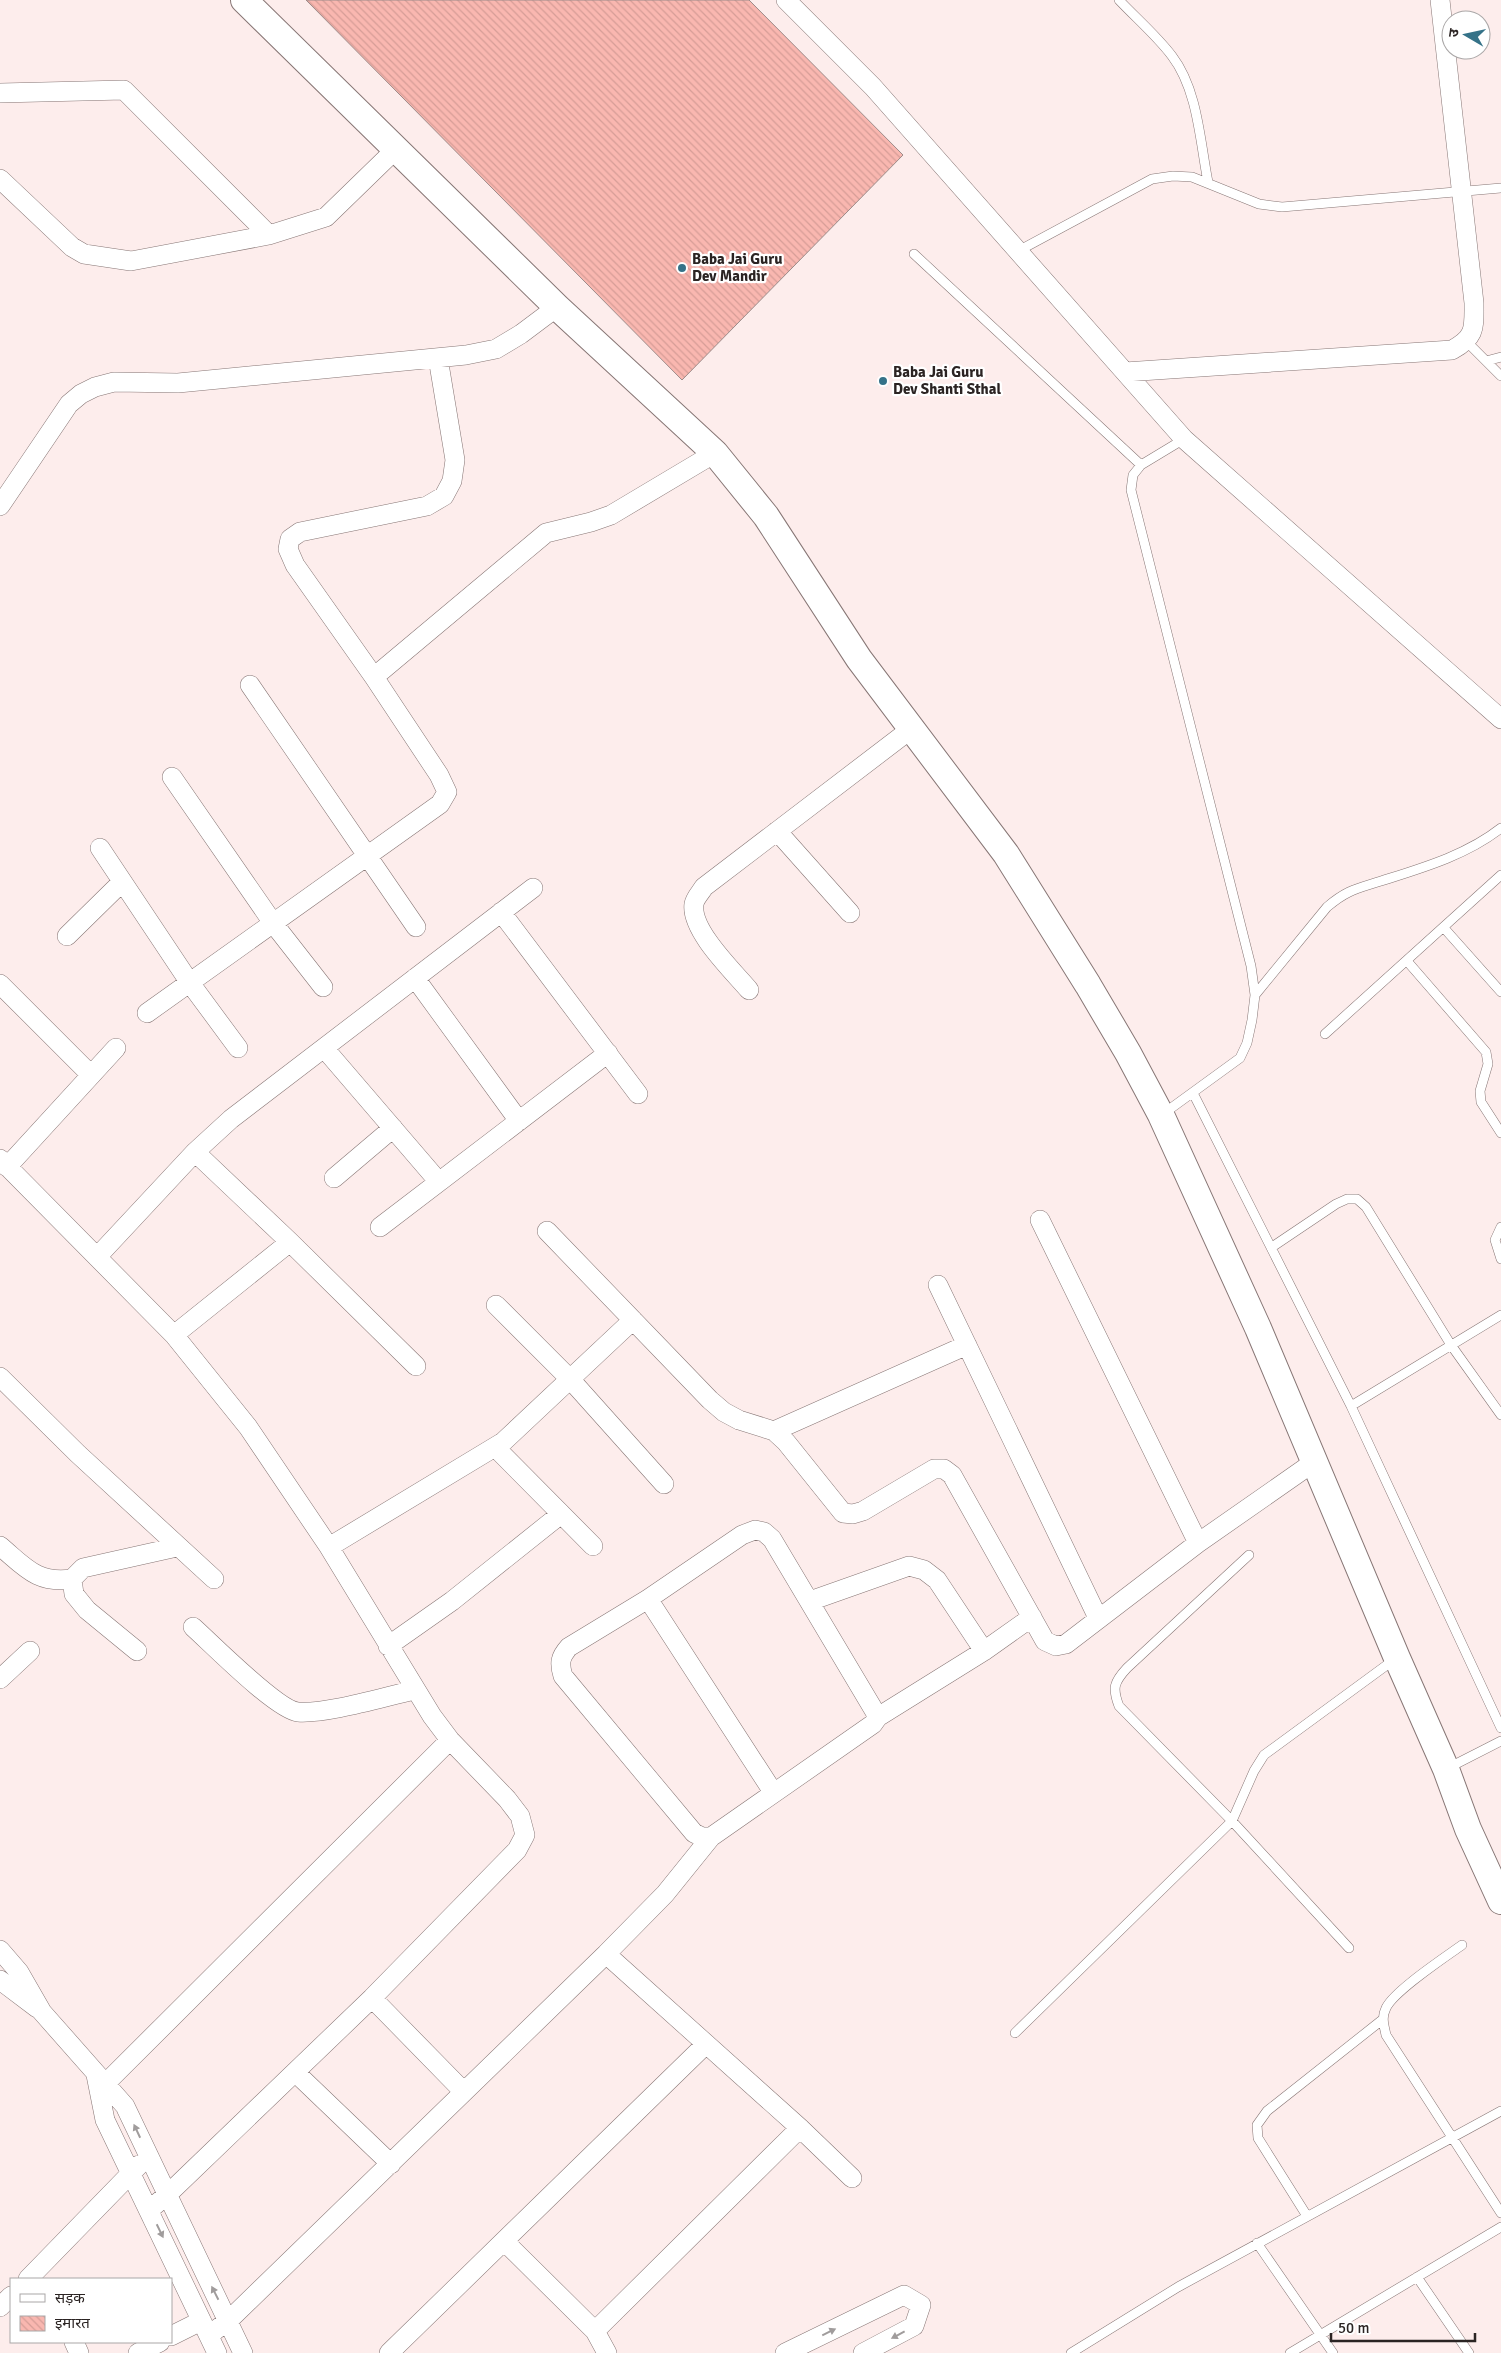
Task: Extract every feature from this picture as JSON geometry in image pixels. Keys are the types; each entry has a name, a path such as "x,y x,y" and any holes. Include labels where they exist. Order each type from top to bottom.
{"street":[{"path":"244,0 557,307 715,453 766,516 859,659 1006,854 1093,994 1128,1053 1161,1115 1258,1328 1397,1658 1446,1769 1468,1828 1501,1901"},
{"path":"786,0 873,87 1184,439 1501,719"},
{"path":"1125,372 1452,350 1467,342 1474,327 1474,303 1440,0"},
{"path":"0,93 124,90 269,235"},
{"path":"0,179 72,247 84,254 131,261 269,235 326,217 396,150"},
{"path":"0,506 69,404 80,394 94,387 114,382 178,383 438,358 496,349 521,334 557,307"},
{"path":"147,1013 440,804 447,792 439,775 374,677 295,565 288,549 290,539 300,532 427,506 444,496 452,481 455,460 438,358"},
{"path":"374,677 546,533 592,522 611,515 715,453"},
{"path":"250,685 366,857 416,927"},
{"path":"749,990 706,938 696,921 694,903 704,887 911,729"},
{"path":"172,777 273,923 323,987"},
{"path":"778,831 850,912"},
{"path":"100,848 190,983 238,1048"},
{"path":"67,936 122,882"},
{"path":"96,1257 195,1152 231,1119 533,888"},
{"path":"501,912 638,1094"},
{"path":"415,978 518,1121"},
{"path":"0,984 91,1075"},
{"path":"116,1048 4,1163 174,1335 248,1427 329,1547 415,1690 450,1740 507,1799 520,1816 524,1835 517,1850 372,1998 296,2073 149,2210"},
{"path":"324,1048 439,1182"},
{"path":"380,1227 608,1053"},
{"path":"334,1178 393,1128"},
{"path":"195,1152 416,1366"},
{"path":"1040,1220 1198,1543"},
{"path":"548,1231 710,1400 724,1412 739,1420 774,1432 786,1442 844,1513 853,1514 863,1511 934,1470 944,1469 952,1475 1046,1641 1056,1646 1066,1644 1198,1543 1314,1462"},
{"path":"174,1335 290,1242"},
{"path":"938,1285 1098,1618"},
{"path":"496,1304 570,1379 664,1484"},
{"path":"329,1547 495,1447 633,1320"},
{"path":"774,1432 966,1345"},
{"path":"1,1378 177,1547 214,1579"},
{"path":"495,1447 593,1546"},
{"path":"388,1646 452,1601 561,1514"},
{"path":"711,1837 702,1837 694,1832 563,1676 560,1666 561,1656 569,1647 648,1599 742,1534 755,1530 764,1532 772,1539 878,1718"},
{"path":"0,1546 41,1578 56,1581 72,1579 82,1568 177,1547"},
{"path":"810,1601 909,1566 924,1570 937,1580 984,1651"},
{"path":"72,1579 74,1594 88,1610 137,1651"},
{"path":"648,1599 773,1792"},
{"path":"172,2336 229,2320 606,1954 665,1894 711,1837 873,1724 878,1718 984,1651 1032,1617"},
{"path":"194,1628 276,1701 296,1712 321,1711 415,1690"},
{"path":"0,1679 30,1651"},
{"path":"100,2079 450,1740"},
{"path":"0,1950 19,1972 42,2012 125,2106 229,2320 243,2353"},
{"path":"606,1954 800,2128 852,2178"},
{"path":"0,1980 42,2012"},
{"path":"372,1998 464,2092"},
{"path":"390,2353 706,2044"},
{"path":"296,2073 391,2164"},
{"path":"100,2079 105,2120 217,2353"},
{"path":"595,2331 800,2128"},
{"path":"38,2275 130,2173 149,2157"},
{"path":"505,2242 595,2331 608,2353"},
{"path":"785,2353 904,2295 922,2306 914,2326 863,2353"},
{"path":"0,2307 10,2297"},
{"path":"138,2353 158,2343"}],"lane":[{"path":"1119,0 1172,56 1180,69 1194,111 1208,182"},
{"path":"1018,252 1152,179 1173,176 1192,177 1259,204 1282,207 1501,188"},
{"path":"914,254 1141,465"},
{"path":"1467,342 1501,376"},
{"path":"1486,361 1501,357"},
{"path":"1161,1115 1240,1058 1247,1043 1255,995 1251,966 1131,490 1133,475 1141,465 1184,439"},
{"path":"1255,995 1327,908 1341,895 1355,888 1381,881 1467,850 1484,842 1501,828"},
{"path":"1325,1034 1501,875"},
{"path":"1444,928 1501,992"},
{"path":"1408,961 1486,1052 1488,1064 1480,1091 1481,1102 1501,1133"},
{"path":"1193,1093 1351,1406 1501,1728"},
{"path":"1272,1247 1336,1204 1347,1199 1357,1199 1366,1207 1451,1345 1501,1415"},
{"path":"1501,1227 1495,1240 1501,1259"},
{"path":"1351,1406 1501,1315"},
{"path":"1249,1555 1127,1668 1118,1679 1113,1692 1119,1706 1232,1821 1349,1948"},
{"path":"1015,2033 1232,1821 1254,1771 1264,1755 1397,1658"},
{"path":"1446,1769 1501,1741"},
{"path":"1462,1945 1398,1995 1386,2007 1382,2020 1386,2035 1501,2213"},
{"path":"1307,2216 1258,2138 1257,2125 1267,2111 1382,2020"},
{"path":"1071,2353 1178,2287 1501,2111"},
{"path":"1290,2353 1501,2227"},
{"path":"1257,2243 1333,2353"},
{"path":"1417,2277 1469,2353"}],"building":[{"name":"Baba Jai Guru Dev Mandir","path":"306,0 749,0 903,155 682,380"}],"place":[{"name":"Baba Jai Guru Dev Mandir","path":"682,268"},
{"name":"Baba Jai Guru Dev Shanti Sthal","path":"883,381"}]}
